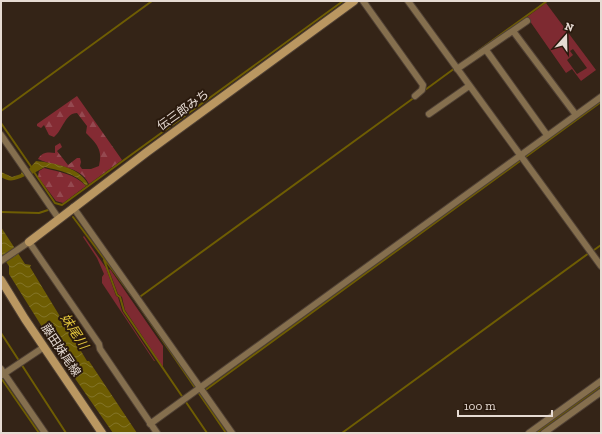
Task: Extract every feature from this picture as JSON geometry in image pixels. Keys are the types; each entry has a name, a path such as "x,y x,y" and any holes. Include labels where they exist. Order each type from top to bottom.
{"street":[{"name":"伝三郎みち","path":"29,242 73,207 354,1"},
{"path":"363,1 423,85 422,90 415,96"},
{"path":"408,1 601,266"},
{"path":"456,68 486,50 527,21"},
{"path":"514,30 576,115"},
{"path":"486,50 547,136"},
{"path":"429,114 469,86"},
{"path":"150,424 184,399 200,390 523,157 547,136 601,97"},
{"path":"1,135 59,219"},
{"path":"73,207 200,390 232,433"},
{"path":"1,262 29,242 99,344 100,349 137,401 157,433"},
{"name":"藤田妹尾線","path":"1,280 102,433"},
{"path":"44,347 2,374 45,433"},
{"path":"529,433 601,381"},
{"path":"544,433 601,392"}],"shaded area":[{"path":"546,3 596,70 581,81 572,69 566,73 527,17","holes":["573,49 587,68 577,74 567,60 573,55 570,51"]},
{"path":"84,236 106,268 122,311 155,361 102,283 102,277 104,274 97,258 83,237"},
{"path":"110,269 163,346 163,367 125,310 122,297 118,294 109,270"}],"green space":[{"path":"77,96 122,160 89,184 85,178 73,170 38,159 45,153 55,153 55,146 60,143 62,147 57,151 68,165 77,158 80,158 80,166 82,169 91,169 99,166 100,151 86,133 87,126 77,113 73,114 67,119 54,137 49,135 44,125 41,128 37,126 37,124"},
{"path":"44,168 72,176 86,186 63,203 56,201 38,177 39,171"}],"water":[{"path":"36,161 58,165 72,170 84,178 88,184 86,186 73,175 45,167 32,174 29,169"},
{"path":"22,171 25,176 16,180 7,180 1,177 1,172 12,177 21,174"},
{"name":"妹尾川","path":"1,227 25,264 31,265 30,267 87,361 89,361 137,433 113,433 67,367 9,274 9,266 1,255"}],"waterway":[{"path":"1,111 152,1"},
{"path":"34,172 55,203 62,205 343,1"},
{"path":"471,56 547,1"},
{"path":"425,90 455,68"},
{"path":"141,296 415,97"},
{"path":"200,394 601,102"},
{"path":"1,123 32,168"},
{"path":"1,212 39,213 48,210"},
{"path":"73,217 135,300 226,433"},
{"path":"594,250 601,245"},
{"path":"342,433 589,253"},
{"path":"104,260 117,295 120,297 124,311 207,433"},
{"path":"1,333 66,433"},
{"path":"1,378 39,433"},
{"path":"536,433 601,386"}]}
